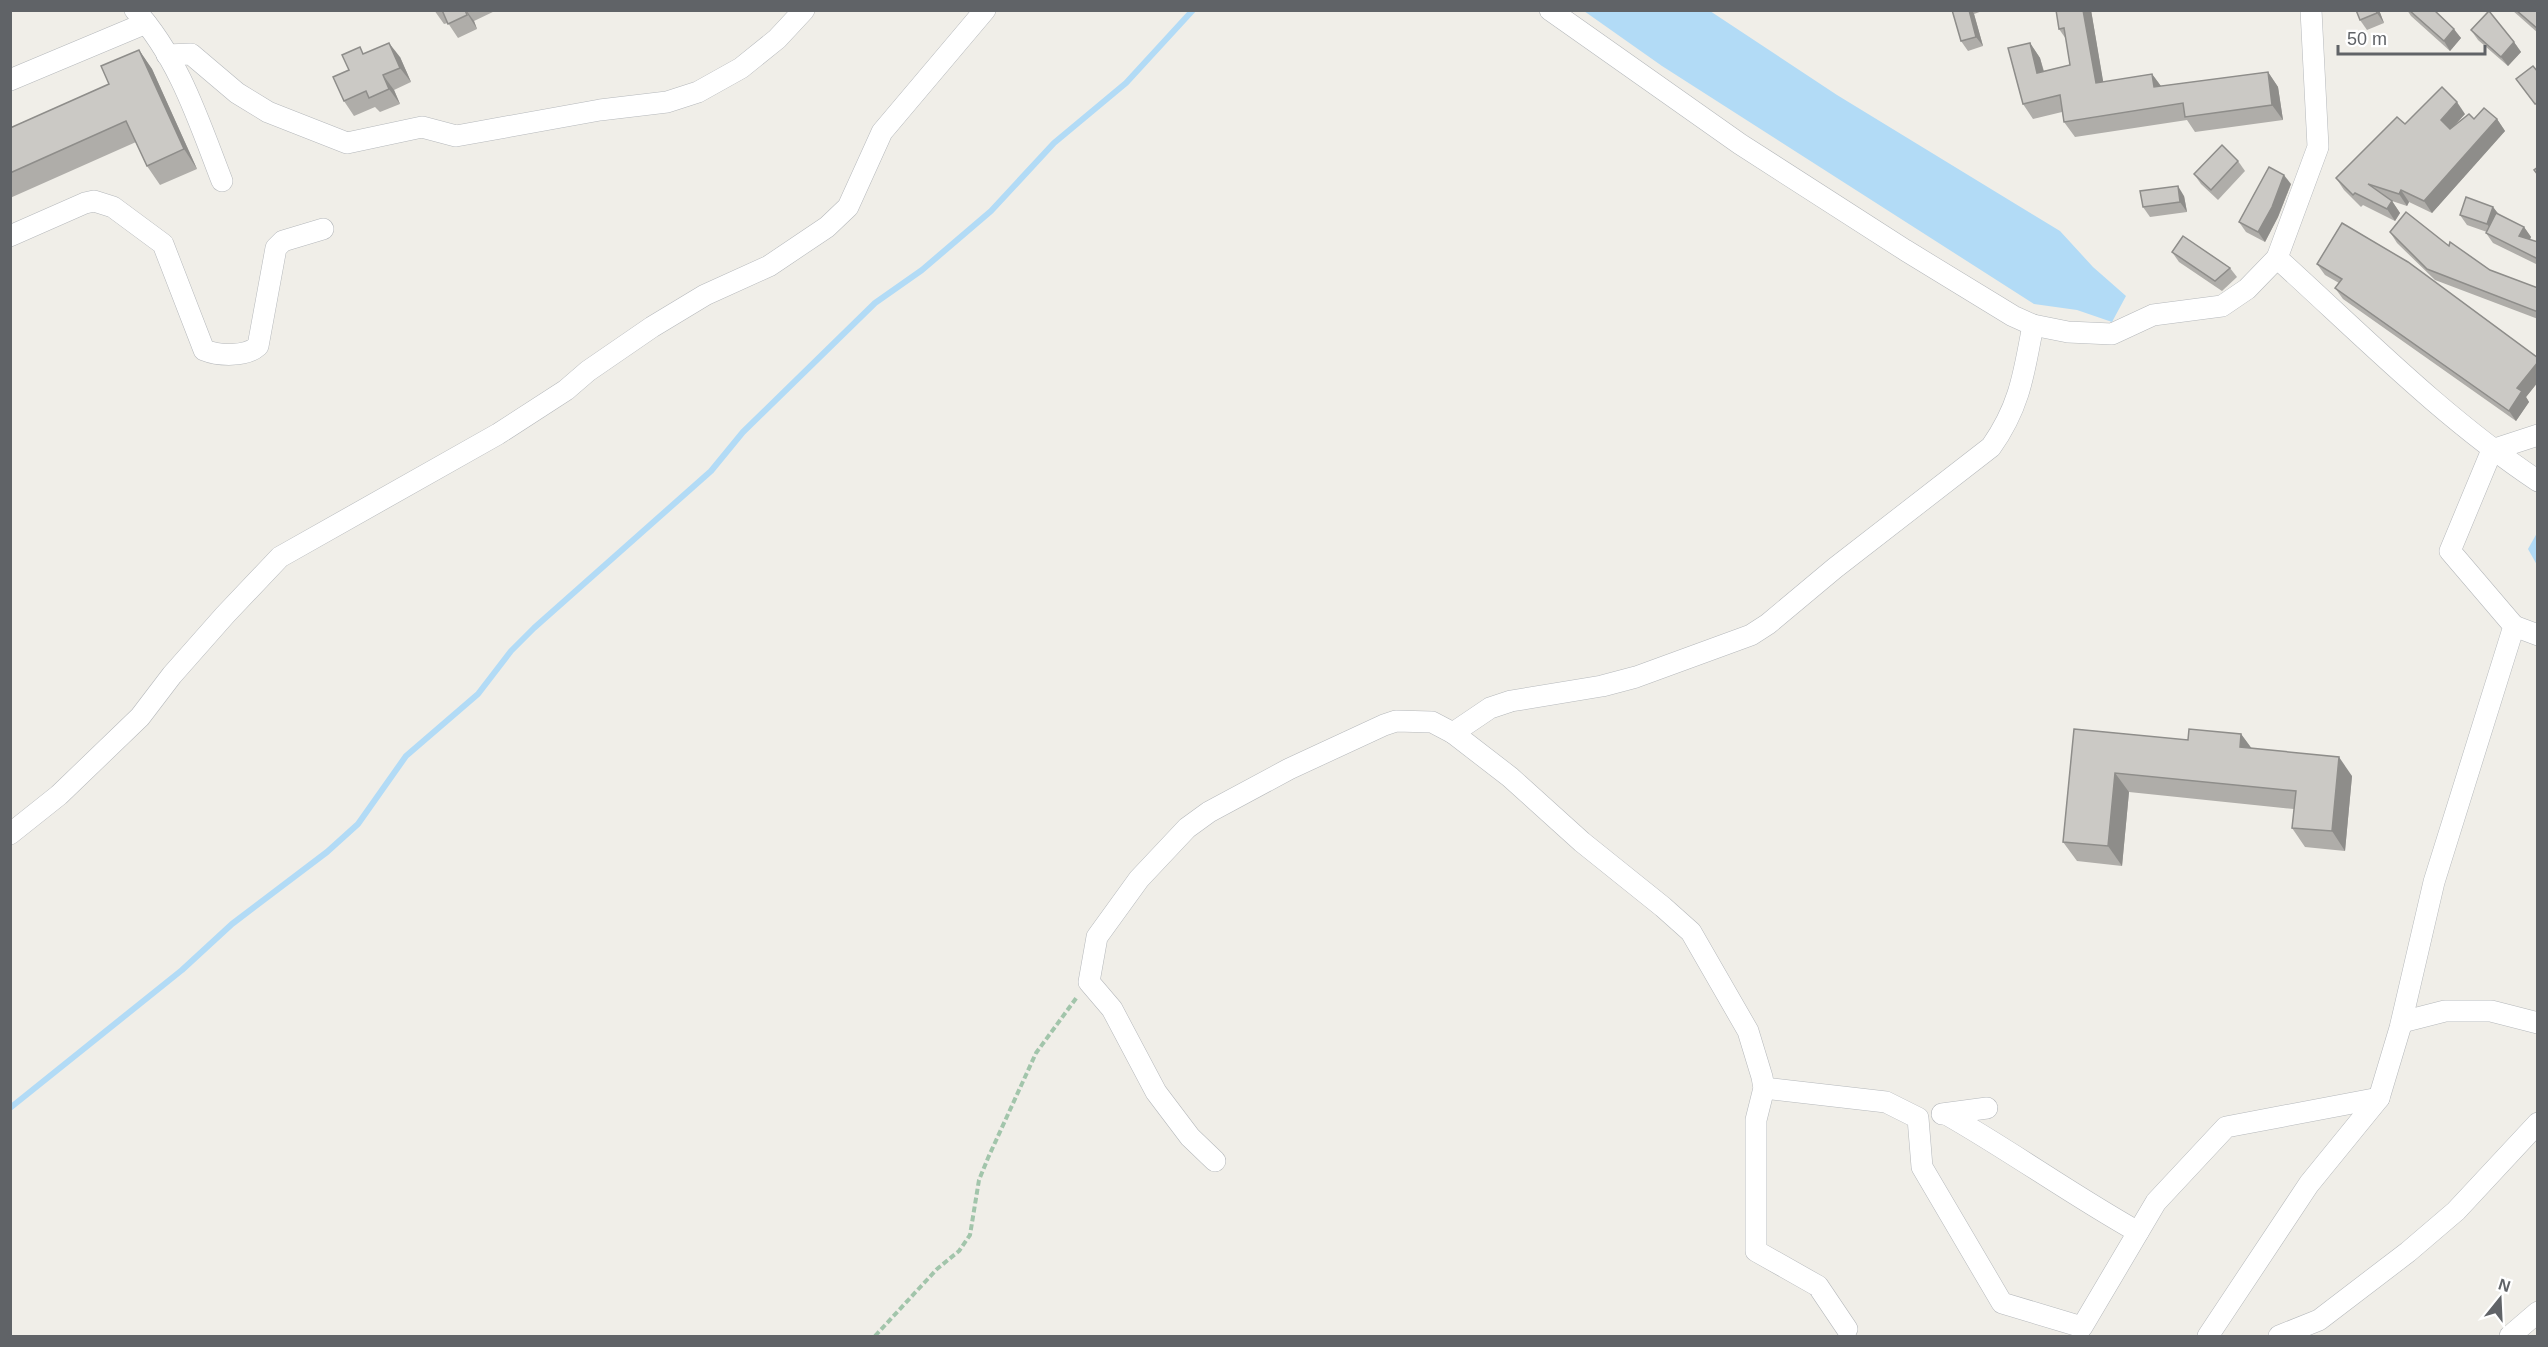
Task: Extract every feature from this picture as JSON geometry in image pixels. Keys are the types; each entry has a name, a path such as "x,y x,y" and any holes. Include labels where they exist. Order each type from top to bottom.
{"street":[{"path":"167,55 191,54 237,93 268,112 347,143 422,127 456,136 600,110 667,102 721,81 777,39 804,10"},
{"path":"10,834 59,795 140,717 217,623 280,557 498,434 567,390 588,371 678,311 705,295 769,266 827,227 848,207 882,132 985,10"},
{"path":"1550,10 1740,144 2013,316 2033,325 2068,332 2112,334 2154,315 2222,306 2247,289 2277,258 2318,147 2311,10"},
{"path":"10,80 141,17 167,55 188,93 222,181"},
{"path":"10,236 85,203 94,201 113,207 164,244 204,350 225,354 252,352 258,346 276,248 283,241 323,229"},
{"path":"2277,258 2445,412 2493,450 2538,481"},
{"path":"1453,733 1490,708 1511,701 1602,686 1636,677 1706,649 1734,642 1768,624 1835,568 1991,447 2008,423 2020,391 2033,325"},
{"path":"2538,435 2493,450 2450,551 2514,626 2538,635"},
{"path":"2208,1336 2309,1184 2379,1098 2402,1022 2434,882 2514,626"},
{"path":"1215,1161 1190,1137 1156,1092 1112,1009 1089,982 1097,936 1164,850 1209,812 1289,769 1396,721 1432,723 1453,733 1510,777 1582,842 1656,900 1691,932 1749,1031 1757,1053 1764,1088 1756,1120 1756,1251 1818,1286 1847,1329"},
{"path":"2402,1022 2445,1011 2491,1011 2538,1023"},
{"path":"1764,1088 1886,1102 1918,1118 1987,1108"},
{"path":"1918,1118 1922,1167 2002,1303 2082,1327 2156,1202 2226,1127 2379,1098"},
{"path":"1946,1114 2014,1153 2085,1203 2138,1232"},
{"path":"2279,1336 2319,1320 2408,1252 2456,1210 2538,1123"},
{"path":"2510,1336 2538,1312"}],"path":[{"path":"875,1336 937,1269 959,1251 970,1235 979,1180 1036,1053 1089,982"}],"water":[{"path":"1584,11 1710,11 1837,95 2060,231 2093,267 2126,296 2112,322 2077,310 2034,304 1662,66"},
{"path":"2537,533 2538,565 2528,549"}],"building":[{"path":"442,10 465,10 467,15 448,24"},
{"path":"1952,10 1969,10 1976,37 1961,41"},
{"path":"2056,10 2083,10 2096,83 2152,74 2154,87 2268,72 2272,105 2185,117 2183,103 2064,122 2060,95 2023,104 2008,48 2030,43 2037,73 2070,65 2064,28 2059,29"},
{"path":"2356,10 2376,10 2377,13 2360,20"},
{"path":"2409,10 2434,10 2454,29 2444,41"},
{"path":"2516,10 2538,10 2538,29"},
{"path":"2489,11 2514,42 2501,57 2471,30"},
{"path":"389,43 400,68 383,75 389,89 369,98 366,91 344,101 333,77 349,70 342,55 360,47 363,54"},
{"path":"139,50 184,149 147,166 126,121 10,173 10,128 109,84 101,66"},
{"path":"2533,66 2538,72 2538,102 2535,104 2516,79"},
{"path":"2442,87 2457,102 2441,120 2450,129 2469,114 2474,119 2484,108 2497,119 2424,201 2401,190 2399,194 2368,184 2392,201 2387,209 2355,193 2353,195 2336,178 2397,117 2405,124"},
{"path":"2222,145 2238,161 2211,190 2194,174"},
{"path":"2269,167 2284,175 2272,207 2258,232 2239,222"},
{"path":"2178,186 2180,202 2143,207 2140,191"},
{"path":"2466,197 2493,207 2487,224 2460,215"},
{"path":"2406,212 2449,246 2450,242 2490,270 2538,288 2538,312 2427,269 2390,232"},
{"path":"2496,213 2524,227 2519,236 2538,242 2538,259 2486,233"},
{"path":"2342,223 2408,262 2538,358 2538,362 2517,388 2522,391 2509,411 2335,288 2342,279 2317,264"},
{"path":"2183,236 2230,268 2215,281 2172,252"},
{"path":"2074,729 2188,740 2189,729 2241,734 2240,747 2339,757 2332,831 2292,828 2296,791 2115,773 2108,846 2063,842"}],"waterway":[{"path":"10,1108 182,970 232,924 327,852 358,824 406,756 478,694 511,651 534,628 711,471 743,432 875,303 922,270 991,211 1054,143 1126,83 1193,10"}]}
